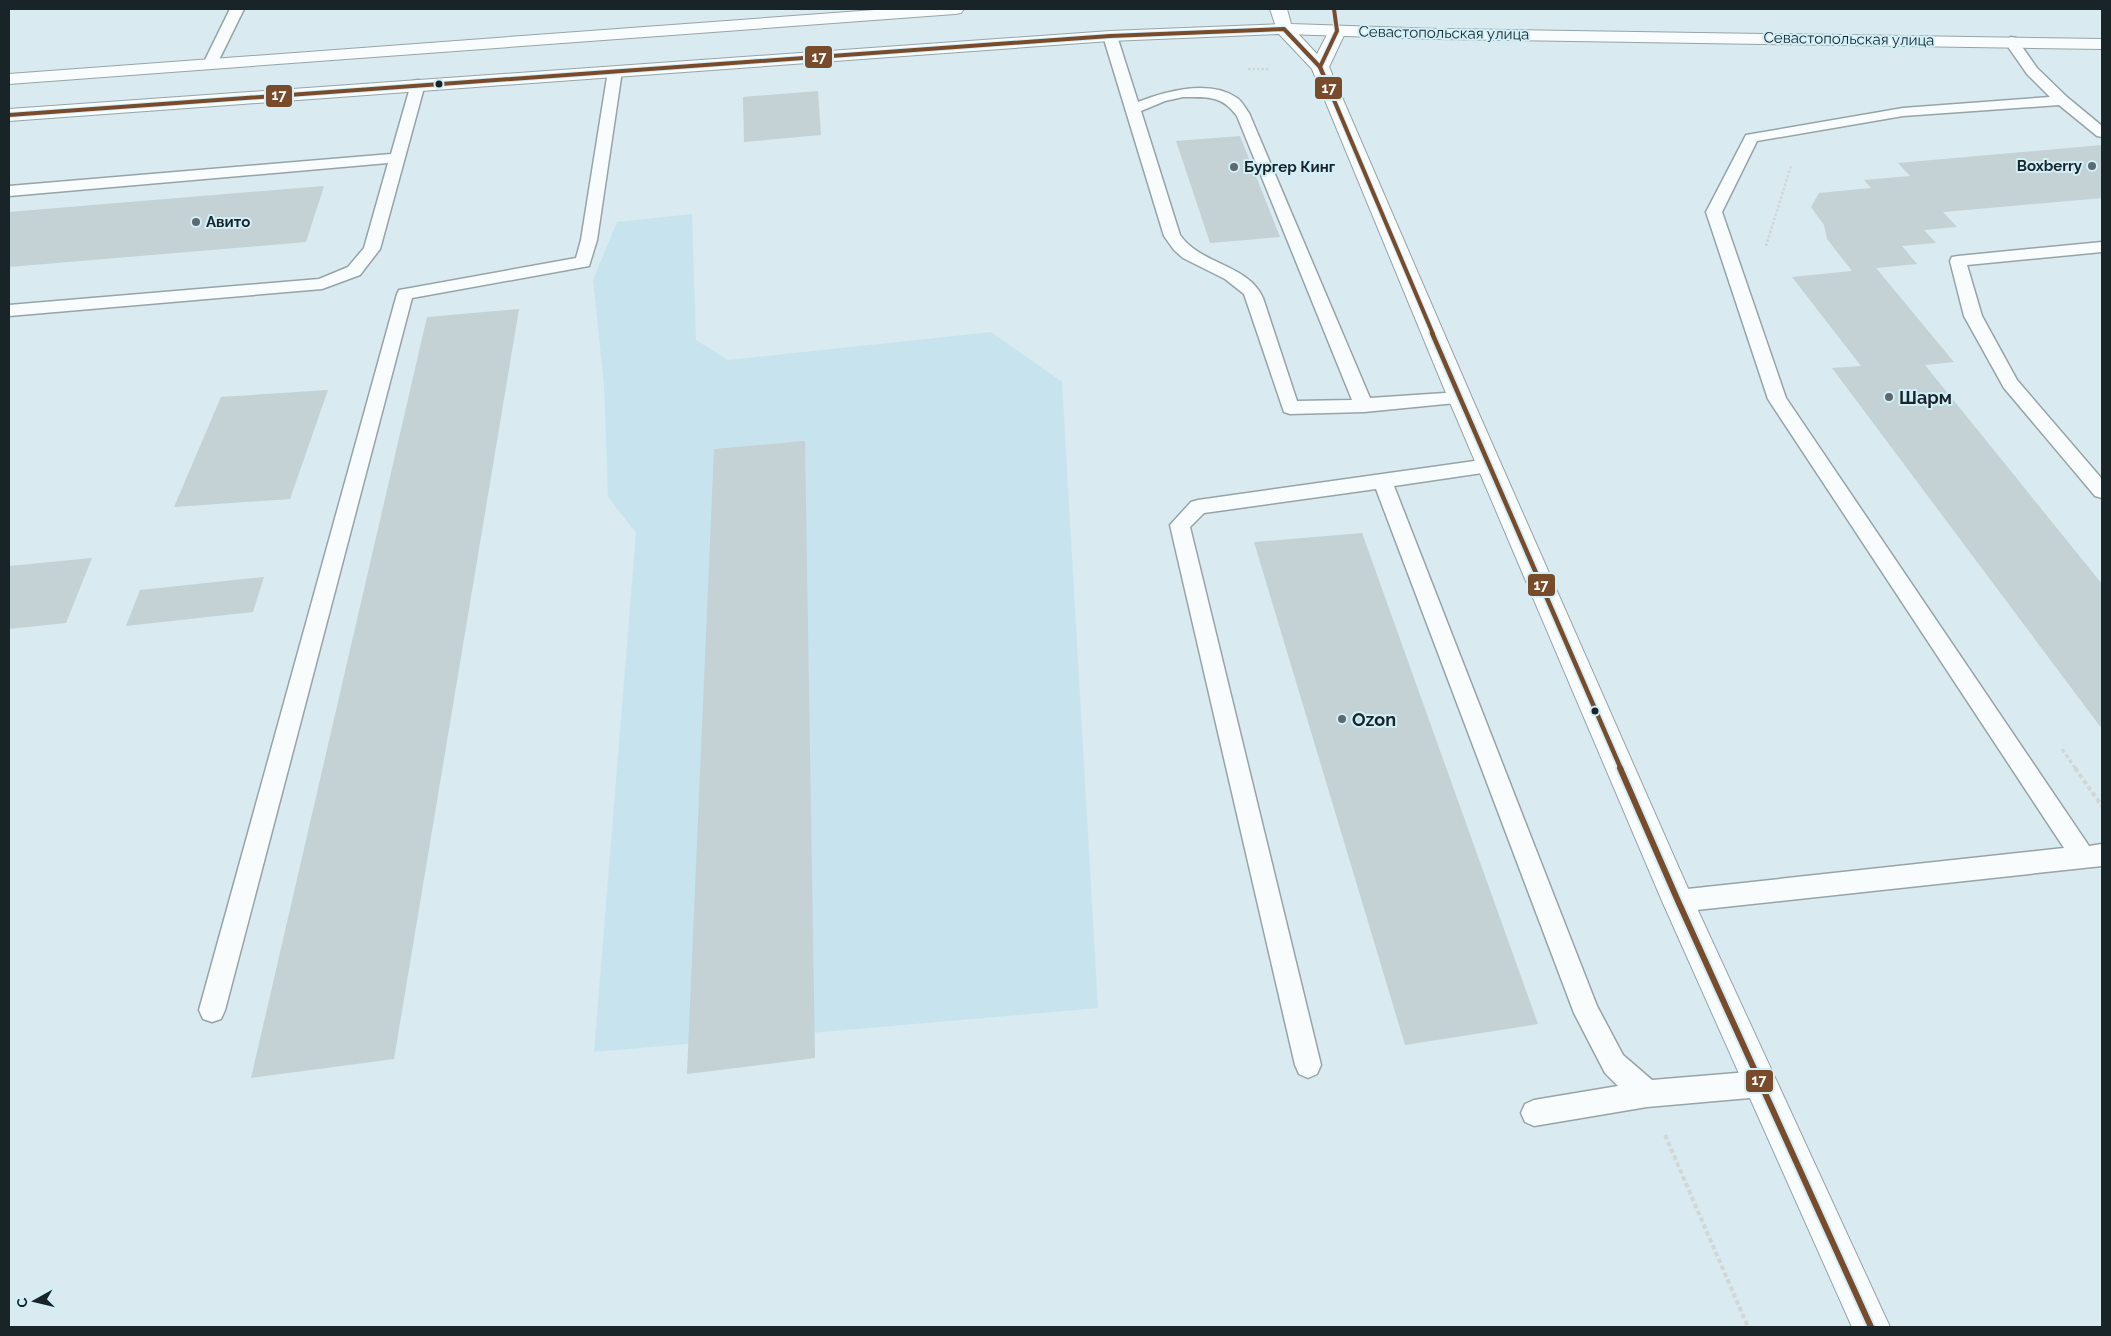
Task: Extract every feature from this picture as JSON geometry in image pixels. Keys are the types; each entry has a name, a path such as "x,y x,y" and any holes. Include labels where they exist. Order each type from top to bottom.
{"street":[{"path":"9,79 429,48 875,11 955,9"},
{"path":"1279,9 1284,29 1320,67 1489,466 1678,901 1871,1327"},
{"path":"1320,67 1337,31 1334,9"},
{"name":"Севастопольская улица","path":"9,115 418,84 1110,36 1284,29 2102,44"},
{"path":"615,71 618,33"},
{"path":"418,84 429,48"}],"lane":[{"path":"210,64 237,9"},
{"path":"1110,36 1172,236 1178,246 1189,255 1205,265 1230,274 1250,290 1290,408 1364,406 1460,398"},
{"path":"2011,41 2032,71 2062,100 2102,133"},
{"path":"212,1010 405,294 583,262 589,240 615,71"},
{"path":"9,311 322,284 354,271 372,249 418,84"},
{"path":"1133,109 1161,98 1183,93 1222,95 1234,102 1244,116 1364,406"},
{"path":"1678,901 2093,856 1777,399 1714,212 1751,138 1903,112 2062,100"},
{"path":"9,191 397,158"},
{"path":"2102,247 1958,261 1973,316 2010,384 2102,491"},
{"path":"1308,1065 1180,525 1198,507 1489,466"},
{"path":"1382,481 1587,1013 1614,1064 1647,1094"},
{"path":"1534,1113 1647,1094 1761,1084"}],"path":[{"path":"1765,249 1792,163"}],"shaded area":[{"path":"692,214 696,340 728,360 991,332 1062,382 1098,1008 594,1052 636,533 608,497 604,385 593,280 617,222"}],"building":[{"path":"818,91 821,135 744,142 743,97"},
{"path":"1240,136 1280,237 1210,243 1176,141"},
{"path":"2102,145 2102,198 1943,212 1957,227 1924,230 1936,243 1902,246 1917,264 1876,268 1954,362 1925,365 2102,584 2102,729 1832,368 1861,366 1792,277 1852,271 1827,239 1824,225 1811,207 1819,193 1871,188 1864,180 1910,176 1898,163"},
{"path":"324,186 306,242 9,267 9,212"},
{"path":"519,309 394,1059 251,1078 427,317"},
{"path":"328,390 290,499 174,507 221,397"},
{"path":"805,441 815,1058 687,1074 714,449"},
{"path":"1362,533 1538,1024 1405,1045 1254,542"},
{"path":"92,558 66,623 9,629 9,566"},
{"path":"264,577 253,612 126,626 140,590"}],"transit line":[{"name":"17","path":"1334,9 1337,31 1320,67 1334,100"},
{"name":"17","path":"9,115 1110,36 1284,29 1320,67 1460,398 1678,901 1871,1327"}],"place":[{"name":"Boxberry","path":"2092,166"},
{"name":"Бургер Кинг","path":"1234,167"},
{"name":"Авито","path":"196,222"},
{"name":"Шарм","path":"1889,397"},
{"name":"Ozon","path":"1342,719"}]}
